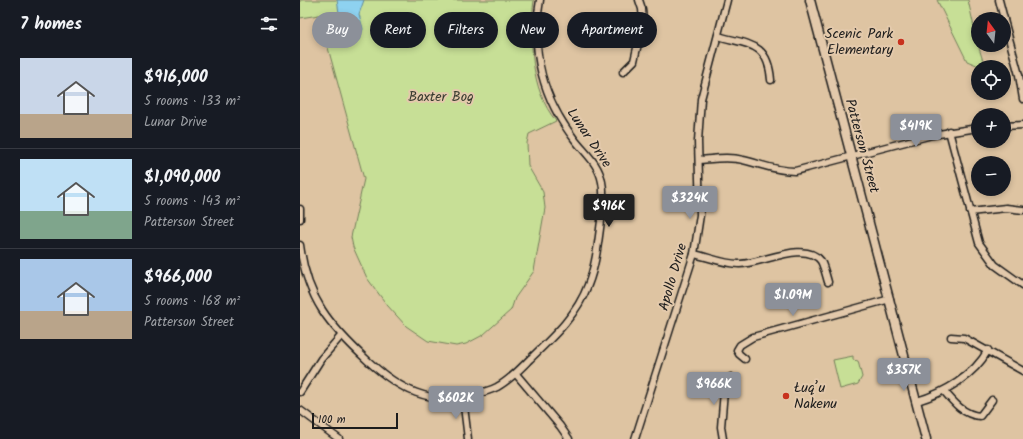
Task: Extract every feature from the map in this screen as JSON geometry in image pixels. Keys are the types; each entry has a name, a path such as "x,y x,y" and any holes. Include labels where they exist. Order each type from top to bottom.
{"street":[{"name":"Lunar Drive","path":"300,245 307,279 326,318 341,336 382,374 400,387 423,396 446,399 462,398 482,393 498,386 516,374 562,328 582,300 588,286 597,256 604,195 602,181 597,167 565,126 547,92 537,54 536,32 540,0"},
{"path":"623,72 634,61 643,22 642,9 639,0"},
{"name":"Apollo Drive","path":"635,439 694,254 700,215 698,120 701,100 727,0"},
{"name":"Patterson Street","path":"810,0 926,439"},
{"path":"999,0 1002,12"},
{"path":"718,36 752,46 762,52 767,58 770,66 771,80"},
{"path":"1011,45 1019,75 1023,99"},
{"path":"1011,126 1023,125"},
{"path":"699,160 728,158 743,160 772,169 795,171 949,132 971,129"},
{"path":"949,132 979,243 986,255 1005,274 1023,285"},
{"path":"970,212 1006,208 1023,210"},
{"path":"300,209 300,219"},
{"path":"694,254 739,264 749,264 786,253 800,252 815,256 821,261 828,282"},
{"path":"745,359 738,354 737,350 745,341 754,337 890,299"},
{"path":"300,392 321,359 341,336"},
{"path":"951,336 964,338 1023,370"},
{"path":"917,401 944,391 975,369 981,363 988,350"},
{"path":"516,374 560,426 569,439"},
{"path":"723,439 721,428 724,391 731,377"},
{"path":"944,391 956,405 971,416 980,416 992,400"},
{"path":"462,398 468,439"},
{"path":"300,410 339,439"}],"green space":[{"name":"Baxter Bog","path":"300,0 534,0 532,12 506,12 506,48 532,48 536,79 547,108 556,121 529,134 527,143 528,166 543,192 545,208 534,271 515,298 511,310 483,335 466,344 456,346 428,341 406,326 387,305 367,278 353,247 351,237 364,179 328,48 362,48 362,12 312,12 312,16 300,18"},
{"path":"937,0 968,0 971,14 971,52 980,52 983,60 971,60 971,63 967,61"},
{"path":"853,356 853,360 858,361 862,377 858,384 840,389 833,360"}],"water":[{"path":"337,0 364,0 360,12 339,12"}],"place":[{"name":"Scenic Park Elementary","path":"901,42"},
{"name":"Łuq’u Nakenu","path":"786,396"}]}
